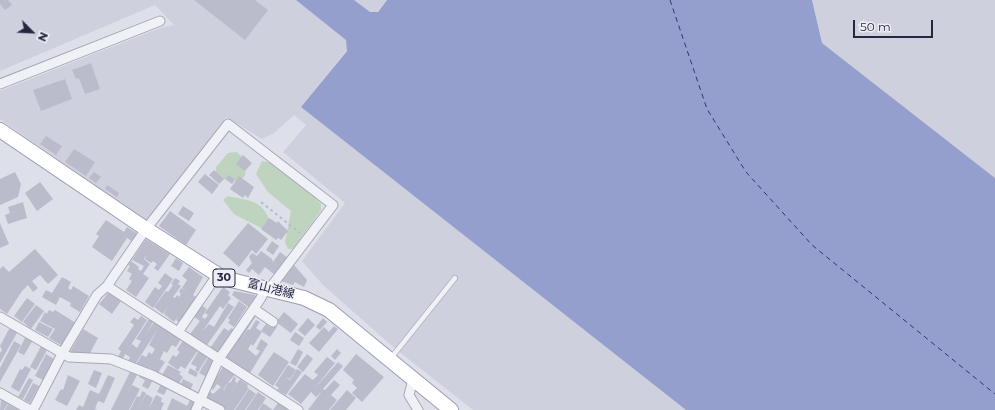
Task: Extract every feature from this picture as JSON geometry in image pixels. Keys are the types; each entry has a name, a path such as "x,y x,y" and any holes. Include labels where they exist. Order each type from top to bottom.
{"main road":[{"name":"富山港線","path":"0,130 146,230 223,278 304,298 329,310 451,410"}],"street":[{"path":"0,84 160,21"},
{"path":"33,410 63,352 97,296 107,286 146,230 228,124 333,205 268,288 219,359 196,410"},
{"path":"178,332 218,274"},
{"path":"107,286 298,410"},
{"path":"254,308 273,322"},
{"path":"0,317 70,357 111,359 154,376 220,410"},
{"path":"413,379 409,395 418,410"},
{"path":"0,393 30,410"}],"lane":[{"path":"390,360 455,278"}],"path":[{"path":"261,202 307,239"}],"shaded area":[{"path":"0,0 387,0 301,107 686,410 473,410 392,346 323,285 302,261 345,203 283,152 306,125 294,115 274,133 262,139 226,117 147,222 0,119 0,91 160,28 174,25 155,5 0,71"},
{"path":"812,0 995,0 995,178 822,43"}],"green space":[{"path":"237,152 246,161 245,176 239,181 216,178 216,167 228,153"},
{"path":"262,161 279,166 287,171 295,177 321,204 321,210 293,249 288,249 285,242 291,211 268,192 256,174"},
{"path":"228,196 250,201 260,206 265,211 271,225 267,231 234,214 223,200"}],"water":[{"path":"296,0 354,0 370,12 378,12 387,0 812,0 822,43 995,178 995,410 686,410 301,107 347,51 346,40"}],"building":[{"path":"0,0 8,0 12,5 5,10 0,4"},
{"path":"194,0 255,0 268,10 245,40"},
{"path":"91,63 100,89 85,94 79,78 76,79 72,70"},
{"path":"65,79 72,99 41,111 33,90"},
{"path":"46,136 62,146 56,155 40,144"},
{"path":"74,149 95,162 86,176 65,162"},
{"path":"243,155 252,163 245,171 236,164"},
{"path":"214,170 224,179 219,184 209,175"},
{"path":"15,172 21,184 18,197 0,205 0,179"},
{"path":"94,172 101,177 96,183 89,178"},
{"path":"205,174 219,185 212,194 198,182"},
{"path":"229,175 235,180 232,184 225,179"},
{"path":"239,176 254,187 248,198 245,195 243,198 230,189"},
{"path":"40,182 53,199 37,211 25,193"},
{"path":"107,185 119,193 117,197 105,189"},
{"path":"23,202 27,218 8,224 5,215 10,213 8,207"},
{"path":"183,206 194,213 189,221 178,214"},
{"path":"170,211 196,230 186,245 159,226"},
{"path":"269,218 277,223 278,221 288,231 281,240 278,238 276,240 261,229"},
{"path":"106,220 124,232 127,227 138,234 133,242 127,238 112,261 92,247 99,236 96,234"},
{"path":"0,223 9,244 0,248"},
{"path":"248,223 268,239 256,254 252,250 239,267 223,253"},
{"path":"146,239 170,254 158,271 154,268 157,264 153,261 151,263 145,259 147,254 144,259 150,264 143,274 149,278 136,297 126,290 132,281 129,279 132,274 127,271 130,266 128,265 131,261 139,267 138,269 141,271 144,266 132,260"},
{"path":"272,241 279,246 273,255 266,250"},
{"path":"35,249 58,275 48,284 40,275 32,281 38,288 33,292 28,285 22,291 7,314 0,309 0,269 3,266 9,272"},
{"path":"261,251 272,259 273,262 280,252 288,258 275,275 265,267 259,275 252,269 249,273 246,270 252,263 249,257 252,253 257,256"},
{"path":"176,258 183,263 179,271 171,266"},
{"path":"294,265 307,280 304,287 295,282 293,285 281,281"},
{"path":"189,267 203,277 193,295 198,298 180,323 176,320 178,316 174,322 164,314 168,306 163,314 154,307 166,291 168,292 173,285 171,284 175,278 180,281 178,284 181,286 173,297 175,298 177,295 179,297 181,294 179,292 181,288 188,292 182,288 187,280 182,276"},
{"path":"165,273 173,279 153,308 145,302 155,287 159,290 162,286 158,283"},
{"path":"62,277 71,282 68,288 71,290 73,286 89,296 80,312 70,306 71,303 60,297 56,305 42,297 46,290 52,293"},
{"path":"223,287 230,292 228,295 231,298 223,309 220,306 202,332 209,324 214,327 228,303 234,307 207,345 190,334 200,321 193,316 201,305 207,309 202,317 205,319 208,315 205,313"},
{"path":"234,291 255,295 257,299 250,308 232,295"},
{"path":"109,292 121,301 112,314 99,304"},
{"path":"27,298 35,304 22,322 14,316"},
{"path":"239,301 247,307 234,327 228,323 230,320 228,318"},
{"path":"36,305 44,311 31,329 23,322"},
{"path":"49,310 53,312 55,310 76,323 63,346 49,338 55,329 40,321 45,312 47,314"},
{"path":"254,312 257,314 241,339 248,329 250,330 256,320 260,322 256,328 262,332 253,346 251,344 248,349 256,356 260,351 256,349 261,339 268,344 250,373 224,358"},
{"path":"284,312 298,324 291,333 276,322"},
{"path":"141,316 147,320 129,348 132,344 137,348 141,341 136,339 149,319 153,322 146,334 154,322 181,339 176,347 172,345 167,353 164,351 160,359 165,362 158,373 149,368 148,370 135,366 142,355 146,357 149,352 152,354 155,349 149,345 158,329 134,366 127,363 130,357 125,354 122,361 117,359 121,351 118,349 134,325 130,322 134,317 138,320"},
{"path":"308,318 315,325 305,336 298,330"},
{"path":"323,318 327,322 320,330 316,327"},
{"path":"39,322 53,329 48,337 35,330"},
{"path":"266,324 270,327 272,324 277,327 270,337 261,331"},
{"path":"334,326 338,329 319,352 309,343 324,327 329,332"},
{"path":"14,328 18,331 0,363 0,353 2,350 0,346 9,329 13,330"},
{"path":"224,328 229,331 231,328 235,331 219,354 210,348"},
{"path":"83,329 98,338 89,355 69,354"},
{"path":"295,332 304,338 299,346 290,340"},
{"path":"26,336 33,340 24,355 18,352"},
{"path":"183,340 198,350 185,369 181,366 178,370 168,363 173,355 176,357 180,352 177,350"},
{"path":"14,341 21,345 0,382 0,368"},
{"path":"41,346 47,350 36,370 30,367"},
{"path":"298,349 303,352 296,366 290,363"},
{"path":"337,349 341,353 335,360 331,356"},
{"path":"199,350 208,356 198,372 195,370 197,367 191,364"},
{"path":"274,352 289,362 273,386 258,375"},
{"path":"46,354 54,359 43,380 35,376"},
{"path":"307,354 313,359 303,372 297,367"},
{"path":"356,354 384,377 362,402 352,393 357,388 352,383 354,380 343,370"},
{"path":"209,356 217,361 207,377 199,373"},
{"path":"327,357 335,363 314,389 338,362 343,366 323,389 325,390 334,380 340,385 331,395 337,400 329,410 308,410 322,391 316,397 311,392 301,404 288,394 305,374 313,380 318,375 314,372"},
{"path":"168,365 181,372 179,374 183,377 178,385 162,375"},
{"path":"288,365 296,370 290,379 286,377 290,380 297,369 302,372 286,395 277,390 279,388 275,385"},
{"path":"25,366 31,369 19,392 11,387 20,369 22,370"},
{"path":"223,367 235,374 223,389 226,391 224,389 228,383 231,382 234,376 237,383 222,405 240,379 248,385 247,387 249,388 234,410 227,410 205,397 209,391 213,394 221,387 217,384 213,390 210,387"},
{"path":"190,368 198,373 196,377 188,373"},
{"path":"94,370 102,373 96,388 88,384"},
{"path":"131,370 134,374 135,372 138,373 122,404 132,385 140,389 129,410 111,410"},
{"path":"141,374 153,380 148,389 142,386 145,380 139,377"},
{"path":"68,375 80,381 67,406 55,400 61,389 63,390"},
{"path":"108,375 115,378 104,403 98,401 95,409 97,410 76,410 79,405 83,407 90,390 99,394"},
{"path":"29,378 33,380 23,399 18,397"},
{"path":"183,379 193,384 190,391 180,386"},
{"path":"33,383 39,386 30,403 24,400"},
{"path":"161,384 168,387 164,395 157,392"},
{"path":"249,389 256,394 245,410 235,410"},
{"path":"347,390 356,398 346,410 330,410"},
{"path":"142,391 146,393 138,410 130,410 137,396 140,397"},
{"path":"258,392 266,398 258,410 246,410"},
{"path":"146,394 153,398 149,408 156,395 162,398 161,402 164,403 161,410 138,410"},
{"path":"172,398 187,406 190,400 196,403 192,410 167,410"},
{"path":"1,399 8,403 4,410 0,410"},
{"path":"263,403 273,410 259,410"},
{"path":"278,403 289,410 273,410"},
{"path":"8,404 19,410 5,410"}],"ferry route":[{"path":"670,0 707,109 746,172 812,245 995,394"}]}
